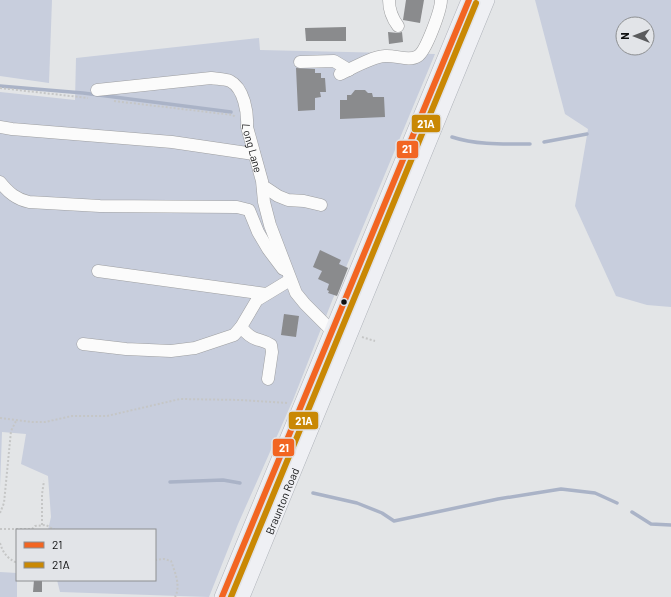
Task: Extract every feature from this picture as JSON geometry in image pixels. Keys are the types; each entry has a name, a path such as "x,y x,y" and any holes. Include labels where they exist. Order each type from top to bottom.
{"main road":[{"name":"Braunton Road","path":"222,597 300,404 469,0"},
{"name":"Braunton Road","path":"242,597 487,0"}],"street":[{"path":"389,0 389,8 394,21 398,26"},
{"path":"300,62 334,61 345,72 374,58 395,56 411,59 419,56 423,51 437,17 441,0"},
{"path":"93,94 211,78 229,81 240,91 246,111 247,128"},
{"path":"0,127 172,142 254,154"},
{"name":"Long Lane","path":"247,128 263,188 264,202 270,225 290,280 296,292 305,304 331,330"},
{"path":"0,182 19,200 29,202 100,206 238,207 250,210 258,232 290,280 257,300 241,327 234,334 195,348 171,351 126,349 83,344"},
{"path":"263,188 266,188 278,196 288,200 304,201 321,205"},
{"path":"98,270 266,294"},
{"path":"241,327 248,335 257,340 265,341 271,345 272,352 268,379"},
{"path":"331,330 349,338"}],"path":[{"path":"0,88 93,94"},
{"name":"Long Lane","path":"113,101 233,115 247,128"},
{"path":"0,418 45,422 72,416 107,416 180,399 241,400 300,404"},
{"path":"0,513 4,503 12,431 17,420"},
{"path":"42,525 42,494 44,481"},
{"path":"0,529 32,529 35,526 46,524 54,529"},
{"path":"0,543 6,556 16,561"},
{"path":"156,560 164,559 171,561 177,578 176,597"}],"shaded area":[{"path":"0,0 52,0 49,83 0,76"},
{"path":"535,0 671,0 671,307 647,305 616,296 575,206 588,129 565,114"},
{"path":"259,38 260,50 435,54 332,301 293,400 238,524 209,597 60,592 57,581 156,581 156,529 48,529 51,517 48,476 21,464 26,434 2,432 0,488 0,92 75,100 76,58"},
{"path":"0,572 16,573 17,597 0,597"}],"building":[{"path":"406,0 424,0 420,23 403,20"},
{"path":"346,27 346,41 306,41 305,28"},
{"path":"388,32 402,32 403,42 389,44"},
{"path":"296,68 315,69 315,73 321,73 321,78 325,78 326,92 320,92 321,97 315,98 315,110 298,111"},
{"path":"355,90 365,90 368,93 372,93 373,97 384,97 385,117 340,119 340,100 347,100 347,95 351,95"},
{"path":"320,250 341,260 339,264 348,268 337,296 328,293 329,291 327,290 329,284 318,279 322,271 313,267"},
{"path":"284,314 299,316 296,337 281,335"},
{"path":"34,581 42,581 42,592 33,592"}],"waterway":[{"path":"0,86 83,93 231,112"},
{"path":"544,142 587,134"},
{"path":"452,137 481,143 530,144"},
{"path":"170,482 223,480 240,483"},
{"path":"313,493 357,503 382,513 394,521 498,499 561,489 595,493 617,503"},
{"path":"632,512 651,524 671,525"}],"transit line":[{"name":"21","path":"222,597 469,0"},
{"name":"21A","path":"231,597 476,3"}]}
